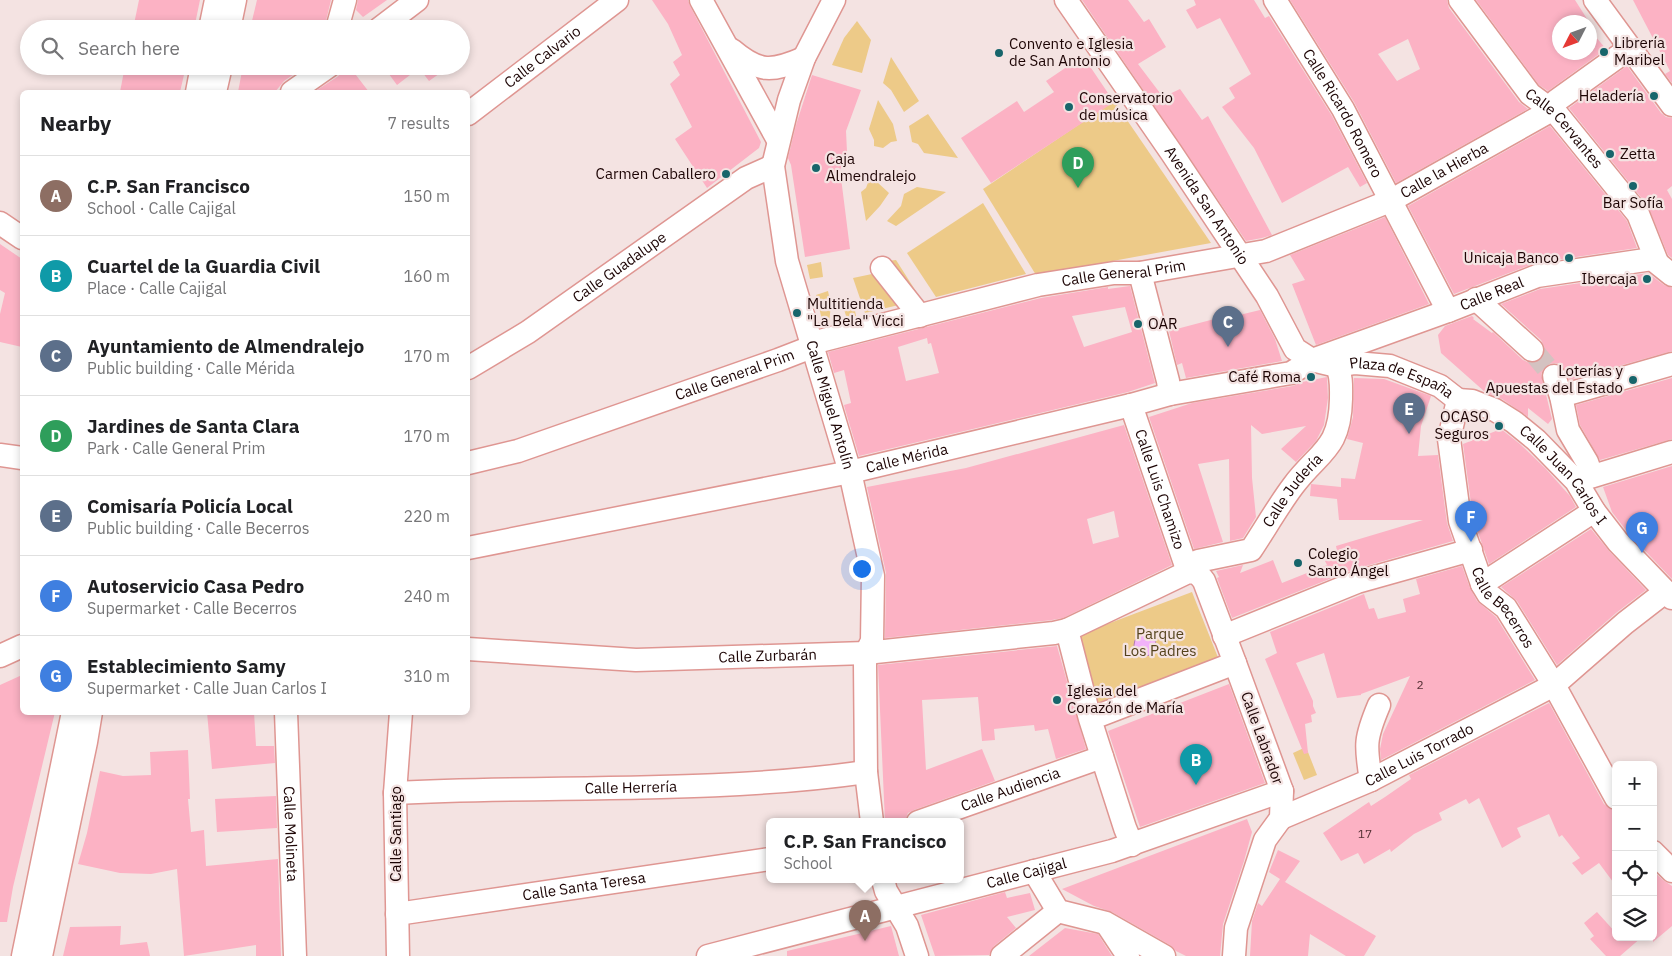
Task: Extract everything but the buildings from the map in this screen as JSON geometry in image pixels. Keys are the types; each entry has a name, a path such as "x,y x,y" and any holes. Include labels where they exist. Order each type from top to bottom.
{"street":[{"path":"212,20 216,0"},
{"path":"231,20 235,0"},
{"path":"339,20 344,0"},
{"path":"391,20 417,0"},
{"name":"Calle Calvario","path":"470,112 617,0"},
{"path":"701,0 778,140"},
{"name":"Calle Miguel Antolín","path":"834,0 804,58 789,100 773,166 787,261 850,472 873,576 872,641 866,653 866,772 872,818"},
{"name":"Avenida San Antonio","path":"1066,0 1267,296 1295,349 1312,360"},
{"name":"Calle Ricardo Romero","path":"1275,0 1344,109 1448,311"},
{"name":"Calle Cervantes","path":"1460,0 1530,94 1557,114 1638,214 1665,269"},
{"path":"1595,0 1672,105"},
{"path":"727,46 742,59 769,69 785,66 804,58"},
{"name":"Calle la Hierba","path":"1238,255 1266,251 1390,201 1552,110 1556,101 1630,48"},
{"path":"197,90 200,75"},
{"path":"216,90 219,75"},
{"path":"295,90 316,75"},
{"name":"Calle Guadalupe","path":"470,367 528,332 746,178 773,166"},
{"path":"0,223 20,237"},
{"name":"Calle General Prim","path":"470,463 518,451 769,364 809,348 812,343 1038,285 1114,273 1140,272 1238,255"},
{"name":"Calle Real","path":"1312,360 1448,311 1537,276 1652,259 1665,269"},
{"path":"882,268 920,316"},
{"path":"1140,272 1170,394"},
{"path":"1476,299 1532,350"},
{"name":"Plaza de España","path":"1312,360 1337,366 1355,364 1390,366 1440,386 1458,400"},
{"name":"Calle Mérida","path":"470,548 850,472 1170,394 1291,374 1312,360"},
{"path":"1561,396 1672,364"},
{"name":"Calle Judería","path":"1067,630 1188,572 1198,561 1251,550 1293,486 1330,445 1336,433 1340,415 1341,376 1337,366"},
{"path":"1554,376 1561,396 1568,430 1587,462 1584,479 1672,452"},
{"name":"Calle Juan Carlos I","path":"1458,400 1472,401 1495,410 1514,422 1584,479 1594,511 1618,542 1669,595"},
{"name":"Calle Becerros","path":"1458,400 1449,439 1460,520 1482,584 1488,594 1506,608 1554,685 1612,791"},
{"name":"Calle Luis Chamizo","path":"1131,405 1188,572"},
{"path":"0,454 20,458"},
{"path":"1482,584 1594,511"},
{"path":"1224,636 1357,582 1471,550"},
{"name":"Calle Labrador","path":"1188,572 1196,572 1204,581 1282,791 1281,818 1265,840 1236,928 1234,956"},
{"name":"Calle Luis Torrado","path":"1281,818 1371,780 1554,685 1625,622 1669,595"},
{"path":"1067,630 1090,719 1132,845"},
{"name":"Calle Zurbarán","path":"470,649 636,660 866,653 1067,630"},
{"path":"0,656 20,647"},
{"path":"1090,719 1235,663"},
{"path":"1371,780 1366,752 1367,741 1369,728 1379,705"},
{"path":"23,956 72,715"},
{"path":"41,956 90,715"},
{"name":"Calle Molineta","path":"286,715 295,956"},
{"name":"Calle Santiago","path":"398,956 396,793 401,715"},
{"name":"Calle Audiencia","path":"929,818 1102,757"},
{"name":"Calle Herrería","path":"396,793 767,783 866,772"},
{"name":"Calle Cajigal","path":"708,956 738,952 1132,845 1282,791"},
{"name":"Calle Labrador","path":"1253,801 1260,815 1265,840"},
{"path":"1657,856 1672,871"},
{"name":"Calle Santa Teresa","path":"397,914 766,859"},
{"path":"1034,871 1058,911 1106,923 1164,956"},
{"path":"885,883 886,891 907,926 917,956"},
{"path":"1002,956 1058,911"},
{"path":"1106,923 1128,956"}],"green space":[{"path":"857,21 871,40 862,73 832,65 844,38"},
{"path":"891,57 919,101 904,112 891,90 883,83"},
{"path":"878,100 893,124 897,141 891,142 883,148 874,146 874,140 869,129"},
{"path":"1114,101 1211,243 1036,275 983,189"},
{"path":"928,114 958,158 924,153 918,144 912,142 909,126"},
{"path":"869,180 877,182 889,193 866,221 861,192 866,188"},
{"path":"917,187 946,192 896,226 887,221 901,206 904,194"},
{"path":"983,203 1026,274 936,297 907,253"},
{"path":"896,260 917,293 917,299 887,261"},
{"path":"821,262 823,277 810,279 807,265"},
{"path":"877,269 903,304 865,313 853,278 872,274"},
{"path":"828,291 831,305 829,323 823,324 816,295"},
{"path":"853,300 856,316 847,319 842,303"},
{"name":"Parque Los Padres","path":"1192,592 1219,660 1097,703 1073,637"},
{"path":"1306,747 1317,775 1304,780 1293,753"}],"shaded area":[{"path":"1145,634 1153,637 1156,645 1153,653 1145,656 1137,653 1134,645 1137,637"}],"tunnel":[{"path":"1532,350 1554,376"}],"place":[{"name":"Librería Maribel","path":"1604,52"},
{"name":"Convento e Iglesia de San Antonio","path":"999,53"},
{"name":"Heladería","path":"1654,96"},
{"name":"Conservatorio de música","path":"1069,107"},
{"name":"Zetta","path":"1610,154"},
{"name":"Caja Almendralejo","path":"816,168"},
{"name":"Carmen Caballero","path":"726,174"},
{"name":"Bar Sofía","path":"1633,186"},
{"name":"Jardines de Santa Clara","path":"1078,188"},
{"name":"Unicaja Banco","path":"1569,258"},
{"name":"Ibercaja","path":"1647,279"},
{"name":"Multitienda \"La Bela\" Vicci","path":"797,313"},
{"name":"OAR","path":"1138,324"},
{"name":"Ayuntamiento de Almendralejo","path":"1228,347"},
{"name":"Café Roma","path":"1311,377"},
{"name":"Loterías y Apuestas del Estado","path":"1633,380"},
{"name":"OCASO Seguros","path":"1499,426"},
{"name":"Comisaría Policía Local","path":"1409,434"},
{"name":"Autoservicio Casa Pedro","path":"1471,542"},
{"name":"Establecimiento Samy","path":"1642,553"},
{"name":"Colegio Santo Ángel","path":"1298,563"},
{"name":"Iglesia del Corazón de María","path":"1057,700"},
{"name":"Cuartel de la Guardia Civil","path":"1196,785"},
{"name":"C.P. San Francisco","path":"865,941"}]}
